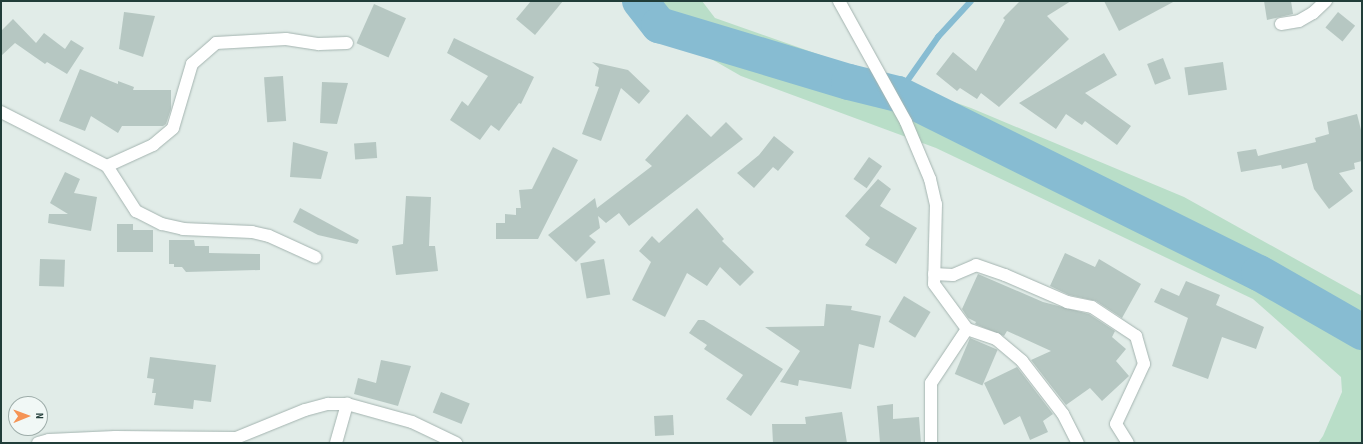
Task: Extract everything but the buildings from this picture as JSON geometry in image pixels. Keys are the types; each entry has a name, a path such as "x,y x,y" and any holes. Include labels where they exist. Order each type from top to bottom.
{"street":[{"path":"839,1 906,122 930,180 936,204 934,284 967,329 996,339 1022,361 1063,414 1078,443"},
{"path":"1281,24 1298,21 1313,13 1326,1"},
{"path":"107,166 153,146 173,128 192,64 216,43 286,39 319,44 347,43"},
{"path":"1,112 107,166 136,211 162,224 184,229 252,232 269,236 315,257"},
{"path":"934,274 953,274 976,265 1005,275 1067,302 1092,307 1136,336 1144,364 1116,424 1128,443"},
{"path":"931,443 931,384 967,329"},
{"path":"38,443 49,440 115,437 236,438 305,410 328,404 347,404 412,422 456,443"},
{"path":"336,443 347,404"}],"green space":[{"path":"622,1 702,1 715,18 971,108 1184,197 1362,296 1362,443 1318,443 1323,436 1342,392 1341,377 1253,299 936,148 741,76 631,13"}],"waterway":[{"path":"640,1 659,25 849,82 898,94 1259,273 1362,332"},
{"path":"898,94 938,37 971,1"}]}
